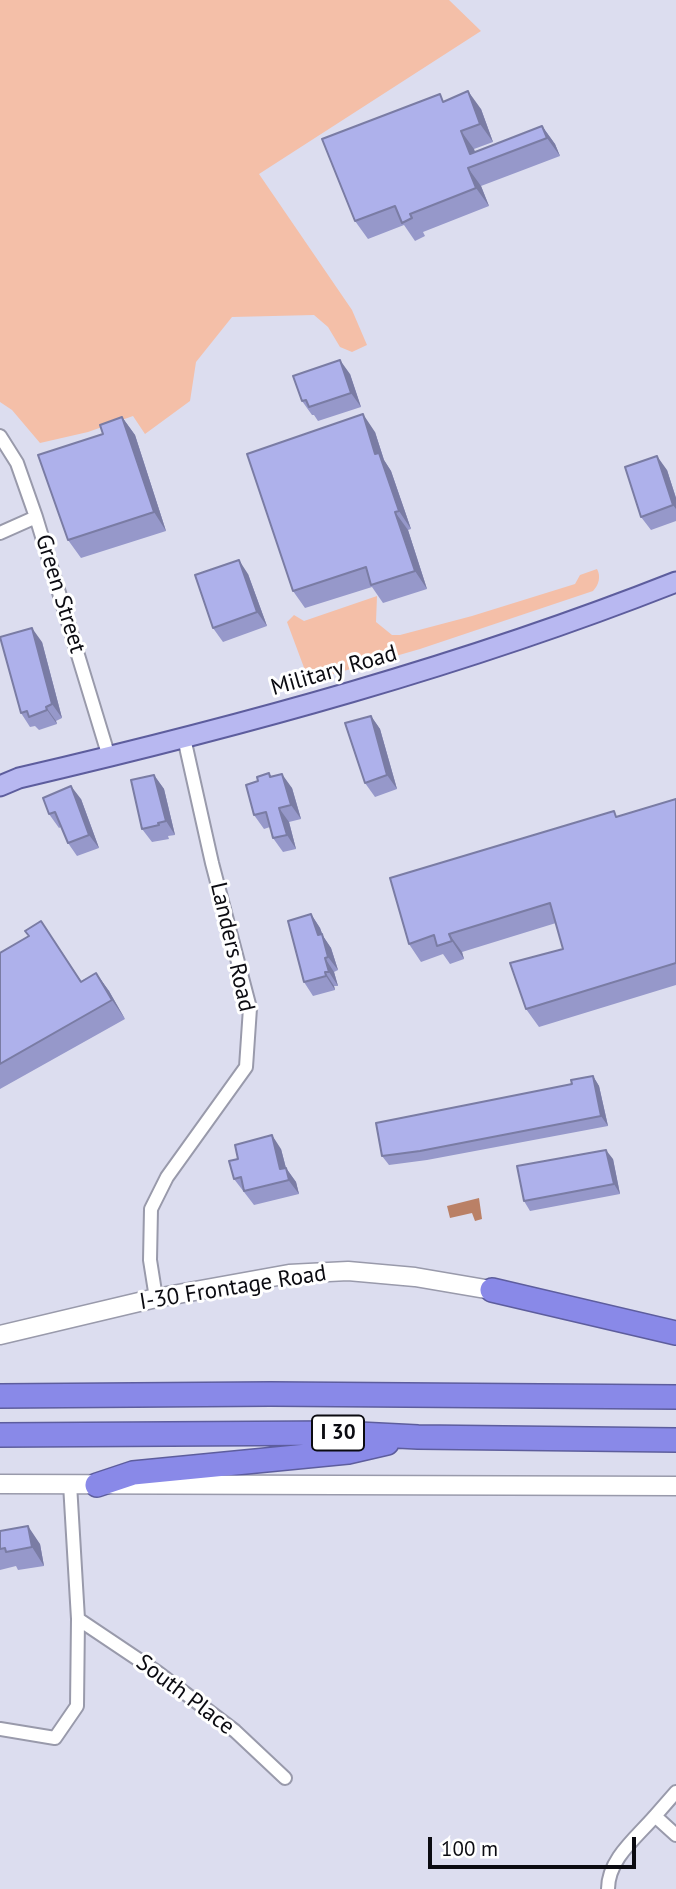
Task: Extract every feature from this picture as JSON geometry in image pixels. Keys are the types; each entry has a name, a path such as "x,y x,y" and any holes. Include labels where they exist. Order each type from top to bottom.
{"highway":[{"path":"492,1290 676,1333"},
{"name":"I 30","path":"0,1396 285,1394 676,1397"},
{"name":"I 30","path":"0,1435 339,1433 418,1437 676,1440"},
{"path":"97,1485 133,1473 348,1452 418,1437"}],"main road":[{"name":"Military Road","path":"0,786 19,778 184,738 377,685 502,646 676,582"},
{"name":"I-30 Frontage Road","path":"0,1335 156,1298 289,1274 348,1271 415,1277 676,1321"},
{"path":"0,1484 676,1486"}],"street":[{"name":"Green Street","path":"0,436 17,463 36,517 109,757"},
{"path":"0,533 36,517"},
{"name":"Landers Road","path":"156,1298 150,1260 151,1209 167,1177 246,1067 250,1008 212,863 184,738"},
{"path":"0,1729 55,1738 77,1706 78,1619 70,1484"},
{"name":"South Place","path":"78,1619 157,1672 235,1731 285,1778"},
{"path":"608,1889 608,1878 619,1856 676,1792"},
{"path":"655,1816 676,1835"}],"shaded area":[{"path":"0,0 449,0 481,31 259,174 352,310 367,345 352,352 340,347 328,327 314,315 232,317 196,362 190,401 145,434 133,416 88,432 40,443 12,410 0,402"},
{"path":"597,569 599,580 593,591 420,649 309,681 287,622 294,615 304,621 377,596 376,622 392,635 400,635 575,584 580,575"},
{"path":"479,1198 482,1219 475,1221 472,1213 450,1218 447,1206"}],"building":[{"path":"468,91 480,124 461,131 470,154 542,126 547,138 468,168 476,188 410,214 412,218 402,223 395,206 355,221 322,139 440,94 443,102"},
{"path":"340,360 351,393 309,407 306,400 302,401 293,376"},
{"path":"363,414 375,454 379,453 399,511 395,512 415,571 371,585 366,567 293,591 247,454"},
{"path":"122,417 154,512 68,540 38,455 103,434 100,425"},
{"path":"657,456 673,505 641,517 625,467"},
{"path":"239,560 257,612 213,628 195,575"},
{"path":"32,628 52,704 46,707 47,710 29,717 27,711 21,713 0,637"},
{"path":"371,716 387,775 365,783 345,723"},
{"path":"269,773 270,777 282,774 291,805 279,808 287,835 273,838 266,812 254,815 246,785"},
{"path":"154,775 166,821 142,829 131,780"},
{"path":"71,786 89,835 68,843 55,812 49,814 43,798"},
{"path":"676,799 676,963 526,1009 510,963 563,949 550,903 449,934 452,941 437,946 434,935 409,944 390,878 614,811 616,817"},
{"path":"311,914 318,935 322,934 329,972 325,972 326,976 304,982 288,921"},
{"path":"41,921 81,982 96,973 112,1000 0,1064 0,953 29,936 25,931"},
{"path":"593,1076 601,1116 382,1156 376,1123 572,1084 571,1080"},
{"path":"272,1135 280,1169 286,1168 289,1180 244,1191 241,1177 234,1179 229,1161 238,1159 235,1145"},
{"path":"606,1150 614,1184 524,1201 517,1166"},
{"path":"28,1526 32,1547 6,1552 5,1548 0,1549 0,1531"}]}
